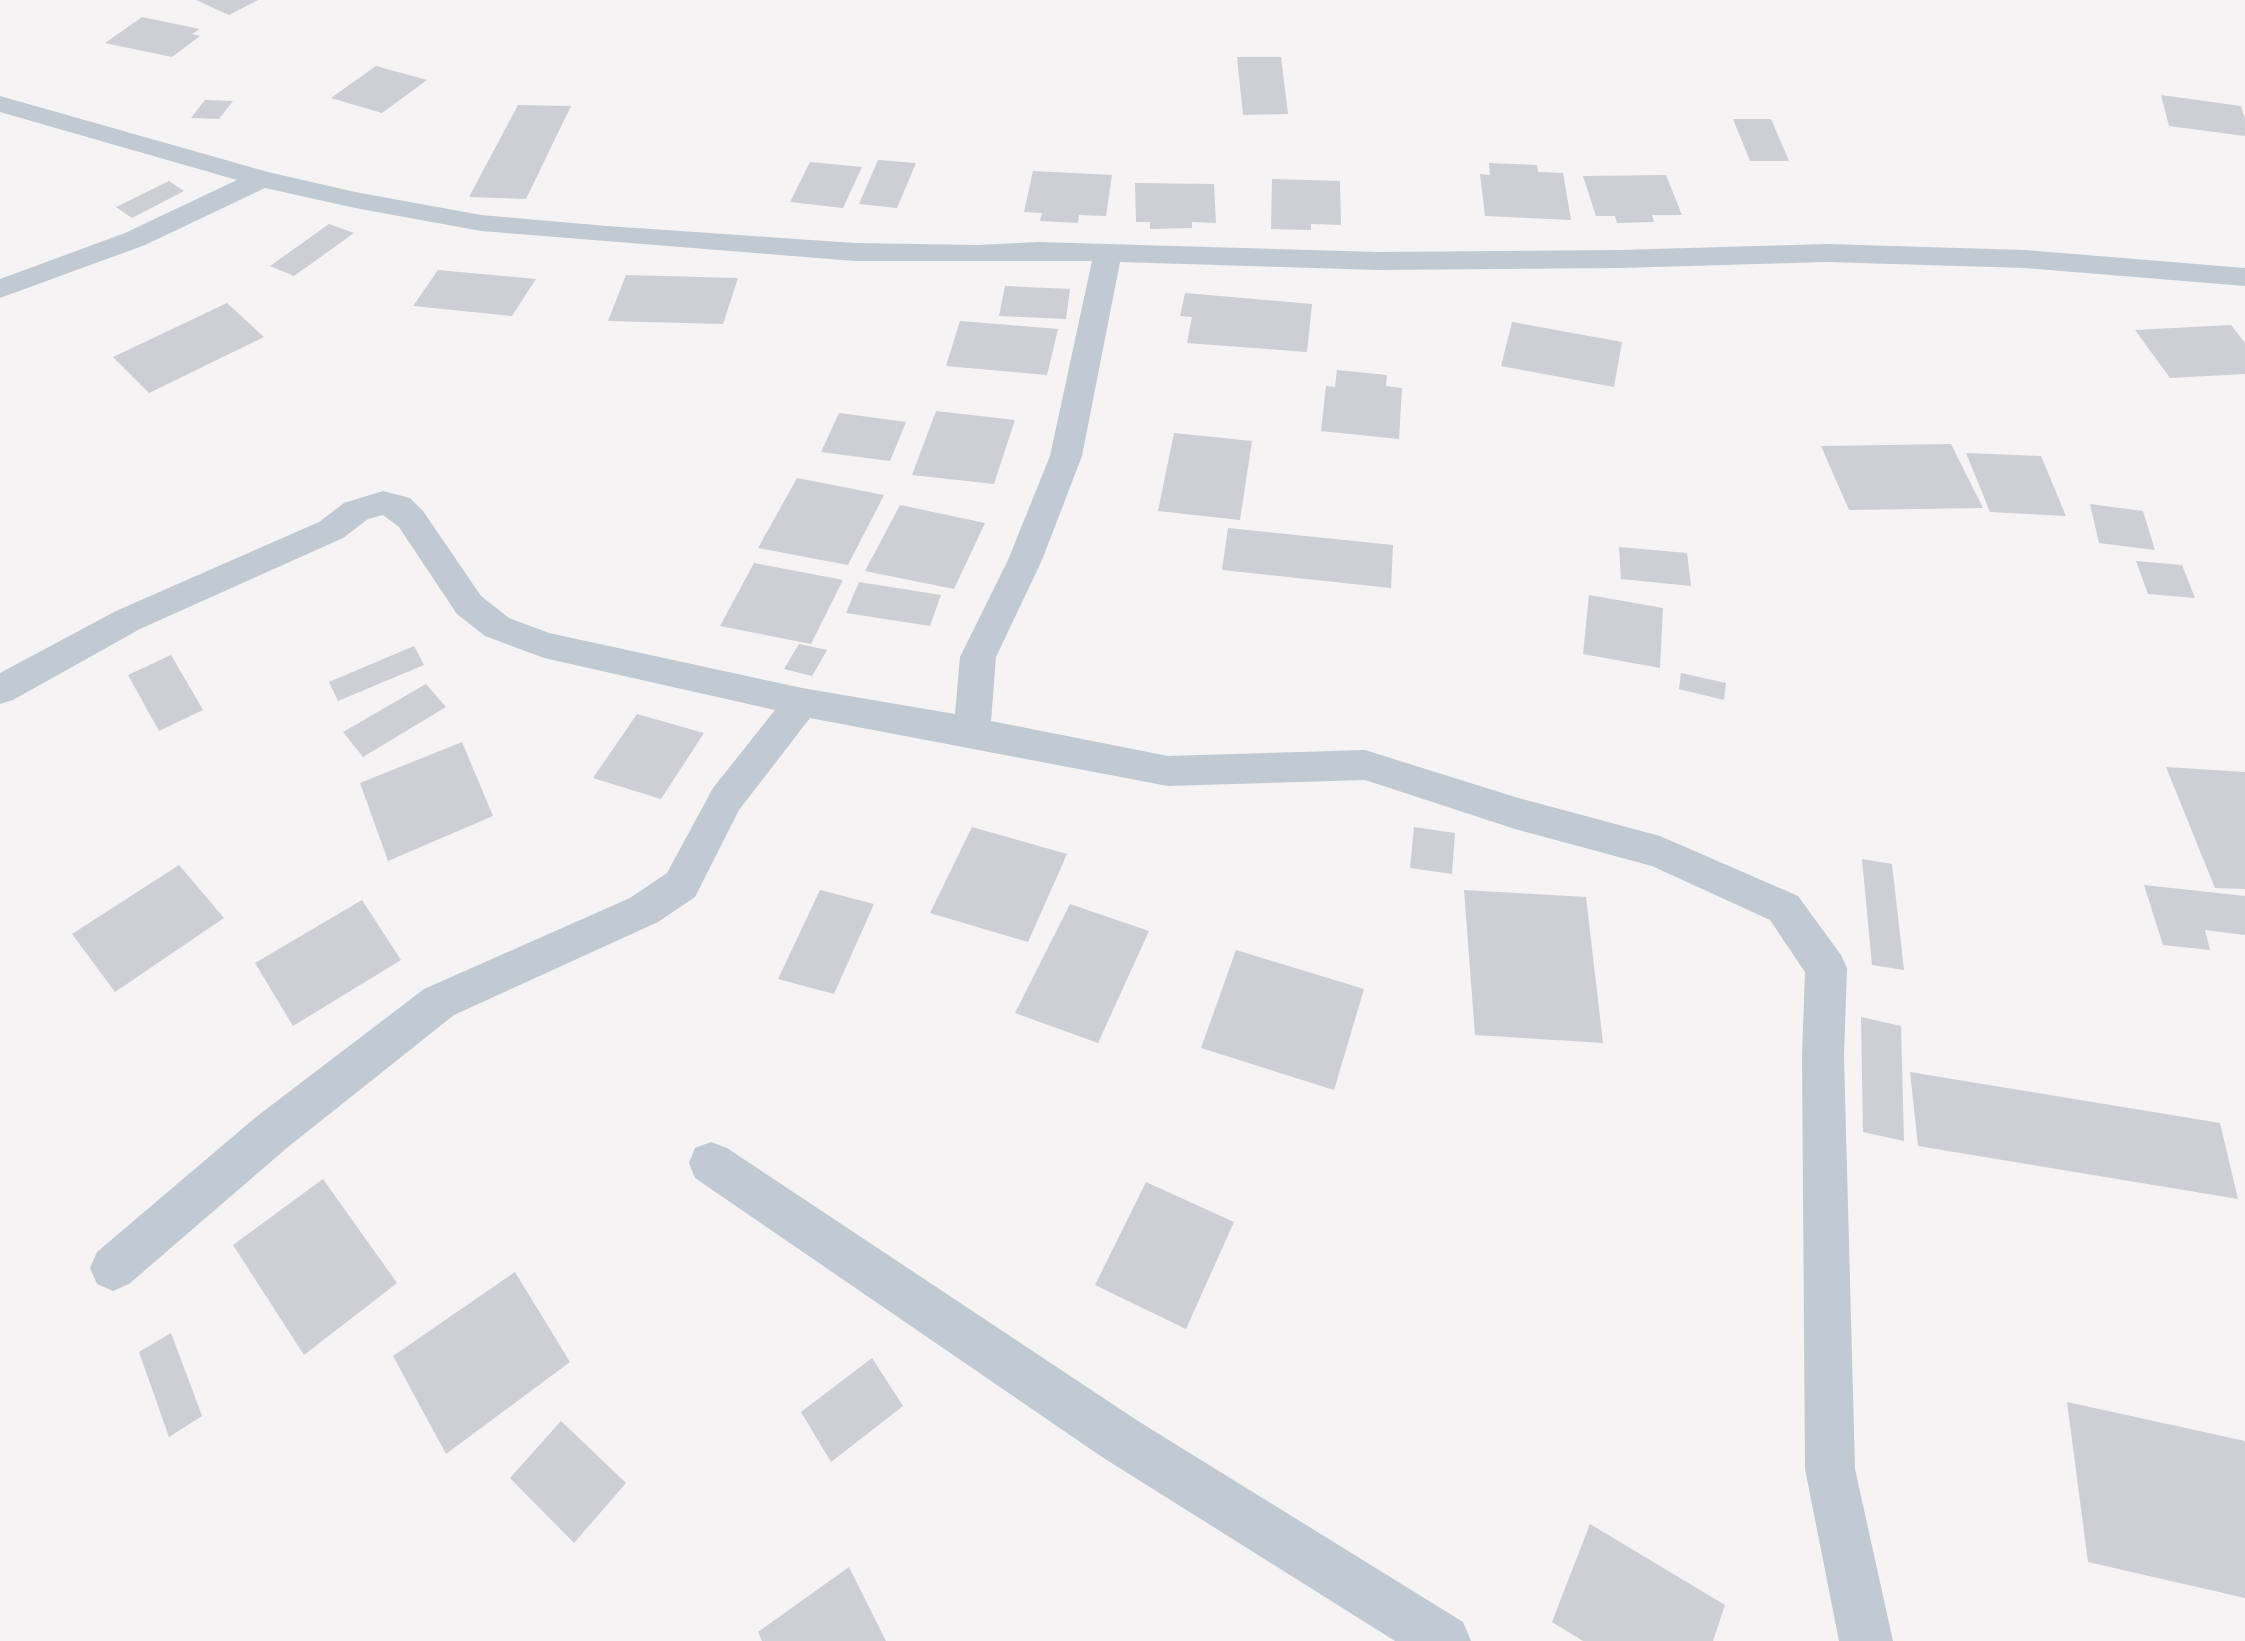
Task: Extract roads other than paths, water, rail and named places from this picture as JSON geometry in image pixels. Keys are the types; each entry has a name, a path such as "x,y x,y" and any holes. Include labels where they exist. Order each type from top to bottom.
{"street":[{"path":"0,104 262,179 428,215 481,223 855,252 978,254 1039,251 1392,261 1619,260 1827,253 2025,259 2245,277"},
{"path":"0,289 135,239 262,179"},
{"path":"972,732 978,657 1025,559 1066,456 1081,375 1098,309 1107,254"},
{"path":"0,690 128,620 331,530 356,511 383,503 398,506 411,519 469,605 497,627 544,645 802,702 1168,771 1365,765 1515,814 1660,852 1784,908 1826,968 1823,1056 1830,1469 1866,1641"},
{"path":"113,1268 272,1132 439,1002 644,910 681,885 726,799 802,702"},
{"path":"711,1163 1120,1439 1444,1641"}]}
